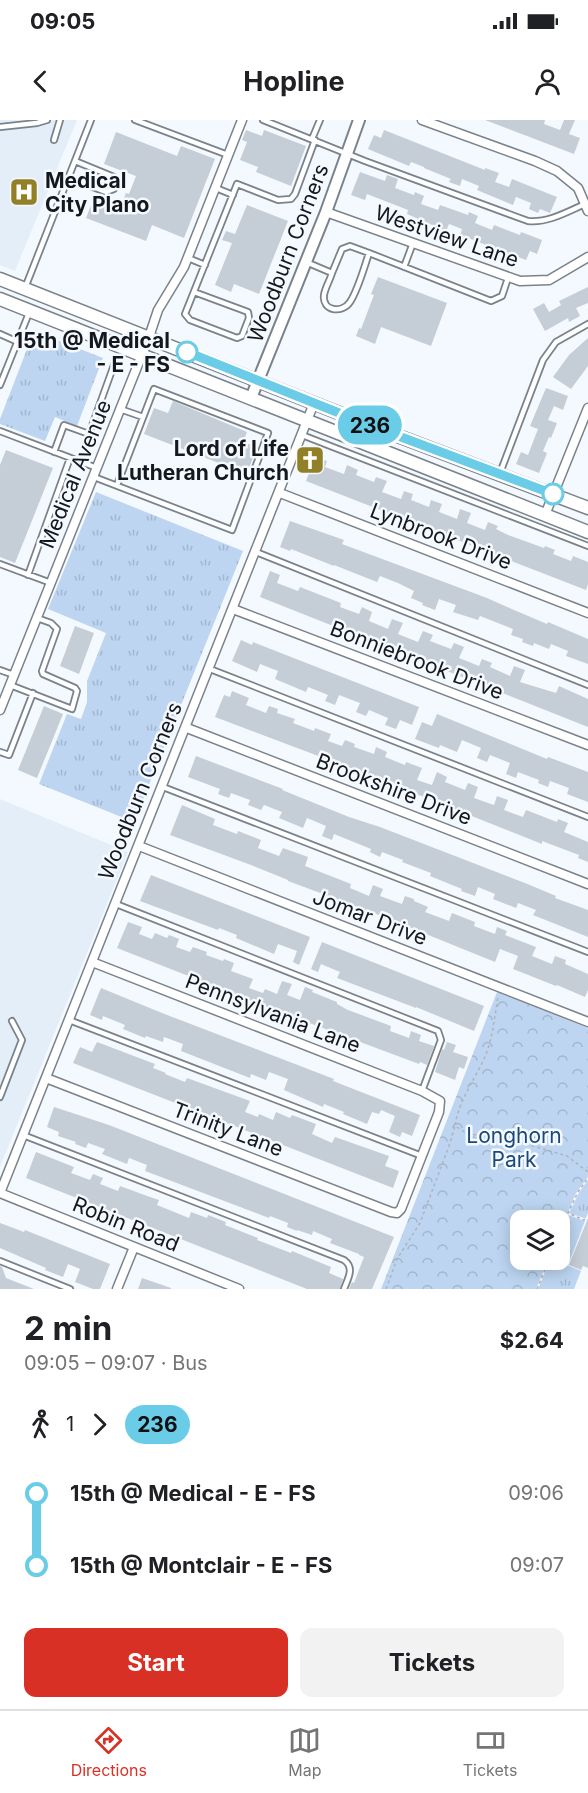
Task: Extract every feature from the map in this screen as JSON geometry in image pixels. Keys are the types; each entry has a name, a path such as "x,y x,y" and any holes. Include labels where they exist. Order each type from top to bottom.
{"main road":[{"path":"0,279 588,508"},
{"path":"0,299 588,532"}],"street":[{"name":"Medical Avenue","path":"0,710 158,310 187,258 242,120"},
{"name":"Woodburn Corners","path":"251,398 326,212 359,120"},
{"path":"422,120 557,171 578,188 587,207"},
{"name":"Westview Lane","path":"326,212 520,281 549,280 588,257"},
{"name":"Woodburn Corners","path":"0,1193 187,728 314,403"},
{"path":"545,515 588,408"},
{"name":"Lynbrook Drive","path":"280,493 588,613"},
{"name":"Bonniebrook Drive","path":"233,609 588,745"},
{"name":"Brookshire Drive","path":"187,728 588,884"},
{"name":"Jomar Drive","path":"139,846 588,1022"},
{"name":"Pennsylvania Lane","path":"92,962 422,1091 440,1101 439,1112 422,1156"},
{"name":"Trinity Lane","path":"46,1078 391,1212 397,1213 401,1209 422,1156"},
{"name":"Robin Road","path":"0,1193 240,1289"},
{"path":"117,1289 134,1247"}],"lane":[{"path":"0,128 47,120"},
{"path":"54,140 60,120"},
{"path":"25,288 92,120"},
{"path":"135,120 228,155"},
{"path":"263,120 528,221 539,222 587,207"},
{"path":"194,292 248,312 249,318 242,336 237,338 190,320 185,314 237,184 278,200 291,199 295,194 320,120"},
{"path":"69,178 106,192 114,189 117,182 114,177 75,161"},
{"path":"215,188 233,195"},
{"path":"404,267 412,243"},
{"path":"369,253 351,302 340,310 332,309 325,302 324,294 342,249 350,246 369,253 491,301 502,296 508,278"},
{"path":"187,258 205,265"},
{"path":"306,262 332,273"},
{"path":"0,386 30,311"},
{"path":"500,473 543,360 556,342 588,324"},
{"path":"0,334 18,342"},
{"path":"54,452 64,425 89,434 115,362"},
{"path":"0,431 70,458 117,485 232,530 268,434 154,389 117,485"},
{"path":"120,409 143,417"},
{"path":"302,435 588,546"},
{"path":"28,575 70,458"},
{"path":"256,552 588,686"},
{"path":"0,564 51,583"},
{"path":"10,685 72,708 77,691 75,688 43,674 43,666 57,629 51,623 37,618"},
{"path":"210,669 588,817"},
{"path":"0,670 14,675"},
{"path":"0,752 9,755 33,693"},
{"path":"163,787 588,952"},
{"path":"116,904 438,1031 441,1040 422,1091"},
{"path":"69,1020 422,1156"},
{"path":"0,1097 22,1040 12,1021"},
{"path":"23,1135 344,1260 349,1264 351,1270 344,1289"},
{"path":"0,1261 70,1289"}],"path":[{"path":"386,1289 397,1259 420,1223 449,1146 457,1115 484,1059 492,1038 499,994"},
{"path":"455,1125 468,1134 503,1137 567,1156 588,1172"},
{"path":"569,1210 588,1178"},
{"path":"570,1214 585,1219"},
{"path":"537,1289 545,1270"}],"shaded area":[{"name":"Medical City Plano","path":"0,120 77,120 15,271 0,265"},
{"path":"0,799 128,852 0,1167"}],"green space":[{"path":"34,331 103,358 77,426 55,417 45,441 0,424"},
{"path":"96,492 243,551 134,822 39,784 67,714 81,719 87,702 87,681 106,633 48,609"},
{"name":"Longhorn Park","path":"497,992 588,1028 588,1177 576,1193 569,1210 510,1210 510,1270 544,1270 536,1289 381,1289"},
{"path":"588,1180 586,1218 570,1213 580,1191"},
{"path":"570,1216 585,1221 570,1260"},
{"path":"570,1266 581,1271 574,1289 538,1289 546,1270 570,1270"}],"building":[{"path":"485,120 545,120 544,124 560,130 564,120 575,120 569,134 580,138 574,154"},
{"path":"246,130 262,136 264,130 306,146 291,186 256,172 258,167 240,160 247,142 242,140"},
{"path":"384,130 485,170 485,168 499,173 495,182 509,187 512,179 557,197 550,213 540,209 538,213 529,209 531,203 516,197 513,205 477,190 479,186 462,179 460,186 449,182 451,179 424,167 411,162 409,166 368,149 374,135 381,138"},
{"path":"116,132 177,156 181,146 215,159 184,238 152,225 146,241 86,218 94,198 120,208 136,176 104,164"},
{"path":"360,172 385,181 387,175 398,179 395,188 424,196 421,204 438,210 440,205 468,215 469,212 478,216 475,223 492,230 494,225 542,240 537,254 530,251 526,260 460,235 462,229 449,224 446,231 407,214 408,210 367,194 365,200 351,195"},
{"path":"247,205 288,221 259,294 234,284 231,292 215,285 232,243 222,240 226,231 235,234"},
{"path":"378,277 447,303 431,346 381,327 375,344 356,336 374,295 371,294"},
{"path":"588,287 588,303 576,308 580,316 569,322 568,318 545,331 533,309 544,303 549,312 561,305 559,301"},
{"path":"588,338 588,366 571,389 553,377 569,355"},
{"path":"546,388 568,396 563,410 554,406 548,420 557,423 543,451 547,453 539,473 516,464 521,452 528,455 538,429 530,426"},
{"path":"173,401 247,432 243,442 257,447 247,474 144,434 154,408 168,413"},
{"path":"6,450 53,468 15,563 0,557 0,465"},
{"path":"315,457 327,461 325,467 344,474 347,465 358,470 356,475 374,482 376,477 387,481 382,492 401,499 404,491 413,494 411,500 429,507 431,500 442,504 439,512 457,519 460,509 471,513 467,523 485,530 488,522 498,526 496,529 508,535 555,550 553,554 571,561 573,556 588,562 586,590 306,481"},
{"path":"290,521 344,540 342,544 487,598 588,639 588,664 566,656 568,651 551,644 549,649 534,643 533,646 522,642 523,639 511,635 513,629 480,616 478,620 453,612 456,605 439,599 435,610 422,605 423,603 411,598 414,591 380,576 377,582 291,549 290,551 280,547"},
{"path":"270,571 280,575 277,583 298,591 300,587 341,603 340,607 359,614 362,607 372,612 369,621 388,629 392,619 403,623 398,634 418,642 423,631 433,635 430,641 451,649 454,643 464,647 459,658 479,666 482,659 492,663 490,667 510,676 514,666 525,670 520,682 556,693 559,686 588,699 588,727 260,597"},
{"path":"75,626 94,633 79,674 60,666"},
{"path":"241,640 252,645 253,642 419,707 412,725 400,720 396,729 385,725 388,718 369,710 366,716 356,712 360,703 339,695 335,705 325,701 328,695 308,687 306,692 275,679 278,671 260,664 257,672 232,661"},
{"path":"232,691 249,698 246,705 266,713 269,706 278,709 277,713 295,719 293,723 314,731 315,728 331,734 328,741 342,746 345,740 355,744 354,747 374,754 376,747 387,752 385,757 405,765 406,762 422,768 417,780 432,785 437,772 447,777 445,782 465,790 468,783 478,787 474,798 494,805 497,796 508,800 504,810 523,817 526,810 557,822 558,819 568,823 564,832 588,842 588,862 578,858 579,855 542,841 542,844 215,717 224,695 230,697"},
{"path":"44,706 63,714 37,778 18,770"},
{"path":"437,714 547,759 548,757 588,772 588,802 567,794 569,788 550,781 548,787 538,783 539,780 518,772 516,778 506,774 510,763 490,755 487,762 477,758 481,748 462,740 457,752 415,739 422,722 432,726"},
{"path":"196,756 349,817 525,883 556,896 555,898 588,910 588,937 533,915 536,910 518,903 516,908 493,899 495,894 478,887 475,896 430,876 431,873 402,862 403,860 382,852 380,857 370,852 371,849 334,834 332,840 322,836 326,826 307,818 303,828 279,818 282,812 264,805 261,810 248,805 250,800 231,793 229,798 218,794 220,789 188,777"},
{"path":"182,805 215,819 213,825 261,840 258,848 279,856 283,848 308,857 305,866 351,884 350,888 369,896 373,885 383,889 380,896 402,904 405,896 414,899 428,907 425,912 449,921 452,913 475,922 474,926 495,934 497,927 507,931 505,935 536,947 532,956 552,964 555,956 566,960 565,964 588,974 588,990 585,997 513,969 518,956 500,949 495,962 170,835"},
{"path":"151,875 310,937 299,965 293,962 297,951 278,944 274,954 236,938 237,935 140,901"},
{"path":"128,922 142,927 139,934 152,939 155,933 167,938 169,935 179,939 176,947 190,952 193,947 207,952 206,955 234,963 231,971 253,979 249,988 263,993 265,989 277,994 282,981 292,984 287,995 300,1000 305,987 337,1002 348,1010 391,1026 390,1031 409,1038 411,1031 421,1035 419,1041 434,1046 427,1065 280,1012 117,948"},
{"path":"322,942 484,1006 474,1031 337,978 340,972 321,964 318,972 311,969"},
{"path":"101,988 420,1115 412,1136 402,1132 400,1137 389,1132 395,1116 381,1110 379,1114 372,1112 367,1124 343,1114 344,1112 324,1104 323,1107 284,1090 288,1079 269,1072 266,1080 251,1074 250,1078 181,1051 183,1044 164,1037 163,1042 146,1036 145,1038 123,1029 125,1025 103,1016 102,1020 90,1015"},
{"path":"97,1042 155,1064 153,1068 185,1082 187,1078 250,1101 245,1112 258,1117 259,1114 273,1120 276,1112 290,1118 292,1115 316,1124 312,1134 332,1143 335,1137 389,1156 385,1166 399,1171 393,1188 73,1063 80,1047 92,1052"},
{"path":"447,1042 456,1045 453,1052 468,1057 464,1069 459,1067 455,1080 435,1072 442,1049 444,1050"},
{"path":"54,1107 109,1125 394,1237 372,1289 349,1289 352,1282 354,1283 364,1257 359,1254 330,1243 332,1239 313,1231 312,1235 297,1231 287,1227 288,1223 145,1171 147,1165 129,1158 127,1164 102,1154 105,1149 88,1143 86,1148 58,1136 59,1132 47,1127"},
{"path":"36,1152 74,1167 71,1173 90,1180 93,1174 103,1178 100,1184 118,1191 120,1186 159,1200 157,1205 189,1218 191,1212 207,1218 208,1215 226,1222 225,1225 258,1238 257,1240 331,1267 329,1273 343,1279 340,1289 307,1289 26,1178"},
{"path":"588,1218 588,1268 583,1266 581,1270 570,1265"},
{"path":"0,1223 24,1232 25,1230 110,1264 100,1289 93,1289 75,1282 80,1269 68,1264 63,1277 0,1248"},
{"path":"0,1266 6,1278 34,1289 0,1289"},
{"path":"142,1278 171,1288 171,1289 138,1289"}],"bus line":[{"name":"236","path":"187,352 369,425 553,494"}],"place":[{"name":"Medical City Plano","path":"24,192"},
{"name":"15th @ Medical - E - FS","path":"187,352"},
{"name":"Lord of Life Lutheran Church","path":"310,460"}]}
